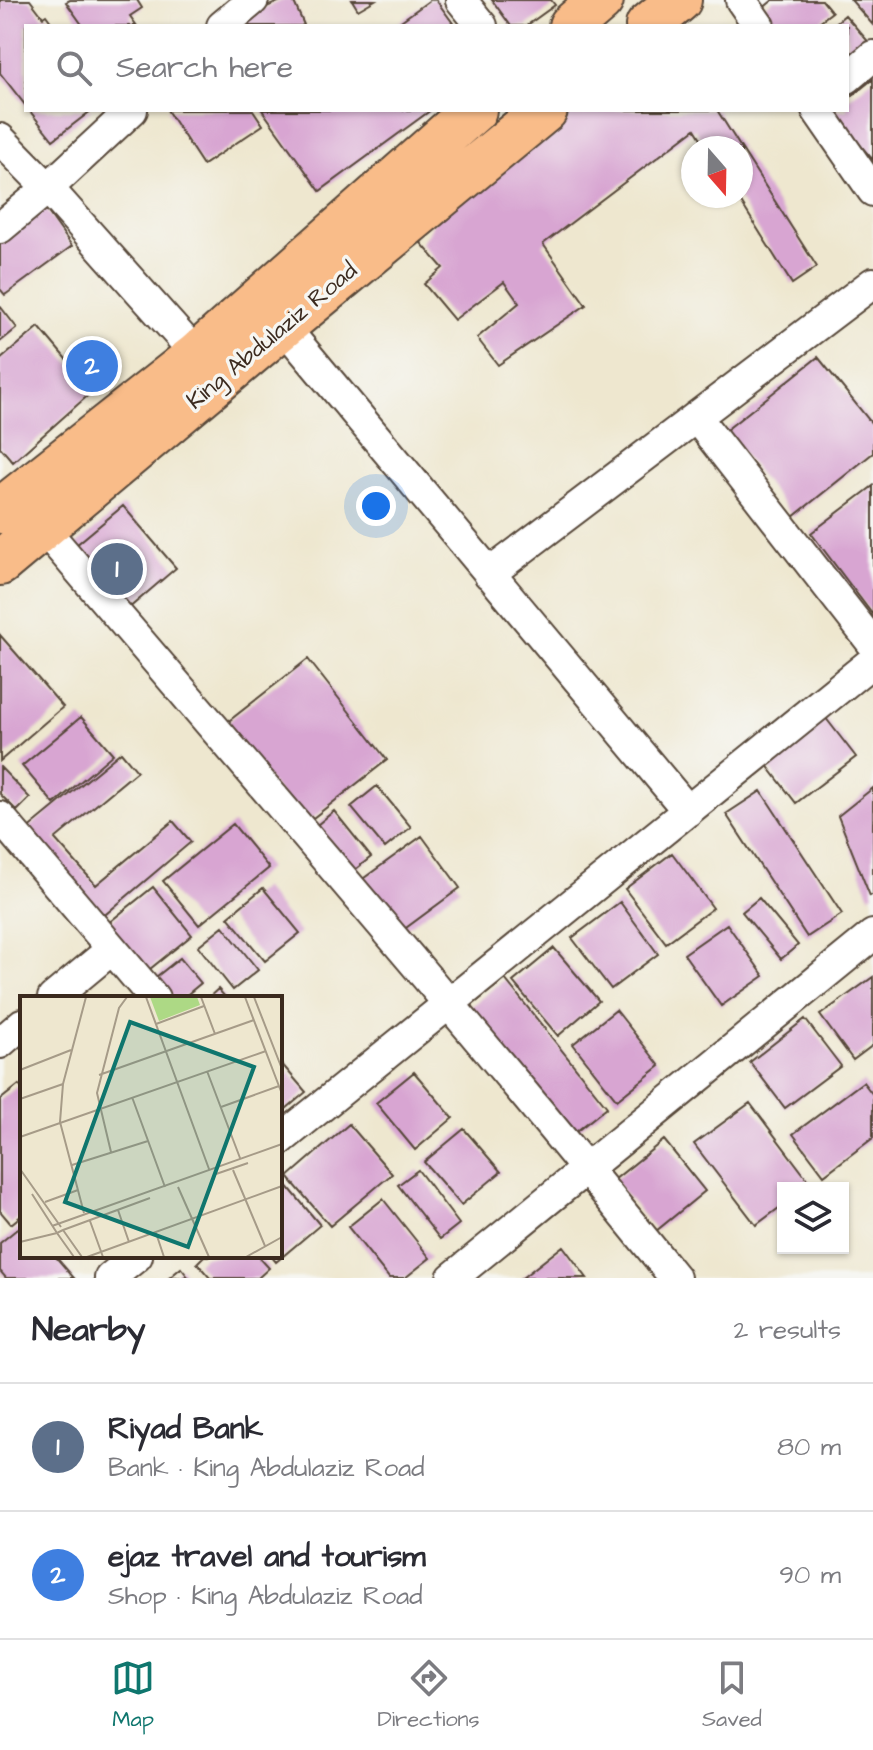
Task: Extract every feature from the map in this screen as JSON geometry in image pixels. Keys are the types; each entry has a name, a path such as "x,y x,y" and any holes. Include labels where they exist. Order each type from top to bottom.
{"highway":[{"path":"573,24 601,0"},
{"path":"650,24 679,0"},
{"name":"King Abdulaziz Road","path":"0,511 197,355 472,112"},
{"name":"King Abdulaziz Road","path":"0,563 543,112"}],"street":[{"path":"461,0 480,24"},
{"path":"741,0 758,24"},
{"path":"849,76 873,56"},
{"path":"0,228 130,112"},
{"path":"818,112 873,191"},
{"path":"0,139 48,188 197,355"},
{"path":"489,574 873,283"},
{"path":"283,326 688,811"},
{"path":"696,417 873,644"},
{"path":"43,528 449,1004 675,1278"},
{"path":"282,1138 873,661"},
{"path":"0,817 152,996"},
{"path":"452,1278 873,935"},
{"path":"55,996 112,949"},
{"path":"0,1043 20,1026"},
{"path":"110,1278 135,1258"}],"building":[{"path":"0,0 30,0 53,24 24,24 24,103 0,73"},
{"path":"137,0 142,8 130,16 136,24 82,24 66,2"},
{"path":"283,0 293,0 304,24 235,24 234,21"},
{"path":"352,0 375,0 358,10"},
{"path":"430,0 436,0 454,24 397,24"},
{"path":"492,0 551,0 555,5 529,24 510,24"},
{"path":"773,0 822,0 832,12 817,24 764,24 756,14"},
{"path":"851,0 873,0 873,25"},
{"path":"845,15 872,46 849,65 849,24 834,24"},
{"path":"873,79 873,160 832,112 849,112 849,98"},
{"path":"31,112 89,112 53,140"},
{"path":"168,112 254,112 263,125 203,165"},
{"path":"263,112 428,112 320,191"},
{"path":"570,112 718,112 733,136 699,136 695,129 681,136 681,140 543,244 586,305 498,365 477,338 519,303 504,282 454,320 424,284 443,268 421,243 437,212"},
{"path":"753,167 817,267 792,284 744,208 753,208"},
{"path":"42,204 72,246 5,295 0,289 0,234"},
{"path":"0,306 17,328 0,342"},
{"path":"39,327 93,391 13,462 0,447 0,360"},
{"path":"818,357 873,425 873,453 793,517 725,431"},
{"path":"873,486 873,615 811,533"},
{"path":"123,506 176,568 128,609 75,546"},
{"path":"0,635 63,707 0,761"},
{"path":"308,659 387,760 304,825 225,724"},
{"path":"81,717 113,754 54,804 22,766"},
{"path":"825,717 856,757 796,803 766,764"},
{"path":"121,752 137,771 55,839 96,885 173,821 191,842 100,919 21,834"},
{"path":"0,767 30,798 17,811 0,794"},
{"path":"377,786 411,827 385,848 351,807"},
{"path":"873,788 873,894 870,896 838,816"},
{"path":"761,791 842,914 807,937 726,814"},
{"path":"334,811 371,857 347,876 311,830"},
{"path":"233,824 269,868 199,925 163,881"},
{"path":"422,836 460,888 399,933 360,881"},
{"path":"672,853 713,908 666,943 625,889"},
{"path":"153,887 192,935 145,973 106,925"},
{"path":"263,888 300,933 265,961 228,917"},
{"path":"759,898 798,945 781,959 742,912"},
{"path":"620,902 658,954 611,989 572,938"},
{"path":"727,924 764,976 721,1006 684,954"},
{"path":"223,926 258,970 233,990 198,946"},
{"path":"554,948 599,1001 558,1036 513,982"},
{"path":"180,958 201,983 185,996 163,996 151,981"},
{"path":"873,977 873,1045 853,1060 820,1015"},
{"path":"505,979 607,1107 572,1135 470,1007"},
{"path":"218,989 224,996 210,996"},
{"path":"616,1010 660,1066 617,1100 573,1044"},
{"path":"805,1019 841,1066 785,1108 750,1062"},
{"path":"282,1064 306,1092 282,1112"},
{"path":"414,1072 453,1118 415,1150 376,1103"},
{"path":"863,1082 873,1095 873,1138 824,1175 793,1134"},
{"path":"20,1086 20,1217 11,1224 0,1211 0,1100"},
{"path":"750,1103 809,1182 777,1182 777,1209 756,1225 694,1144"},
{"path":"349,1124 392,1174 330,1226 288,1177"},
{"path":"464,1129 501,1172 461,1205 424,1162"},
{"path":"664,1140 705,1191 656,1231 614,1180"},
{"path":"418,1170 459,1224 440,1239 398,1185"},
{"path":"285,1183 320,1225 282,1257 282,1186"},
{"path":"383,1199 430,1258 405,1278 389,1278 348,1227"},
{"path":"20,1227 20,1258 57,1258 74,1278 6,1278 0,1271 0,1243"},
{"path":"563,1246 587,1278 522,1278"},
{"path":"202,1258 260,1258 269,1268 258,1278 210,1278 197,1263"},
{"path":"181,1268 189,1278 169,1278"}],"place":[{"name":"ejaz travel and tourism","path":"92,366"},
{"name":"Riyad Bank","path":"117,569"}]}
